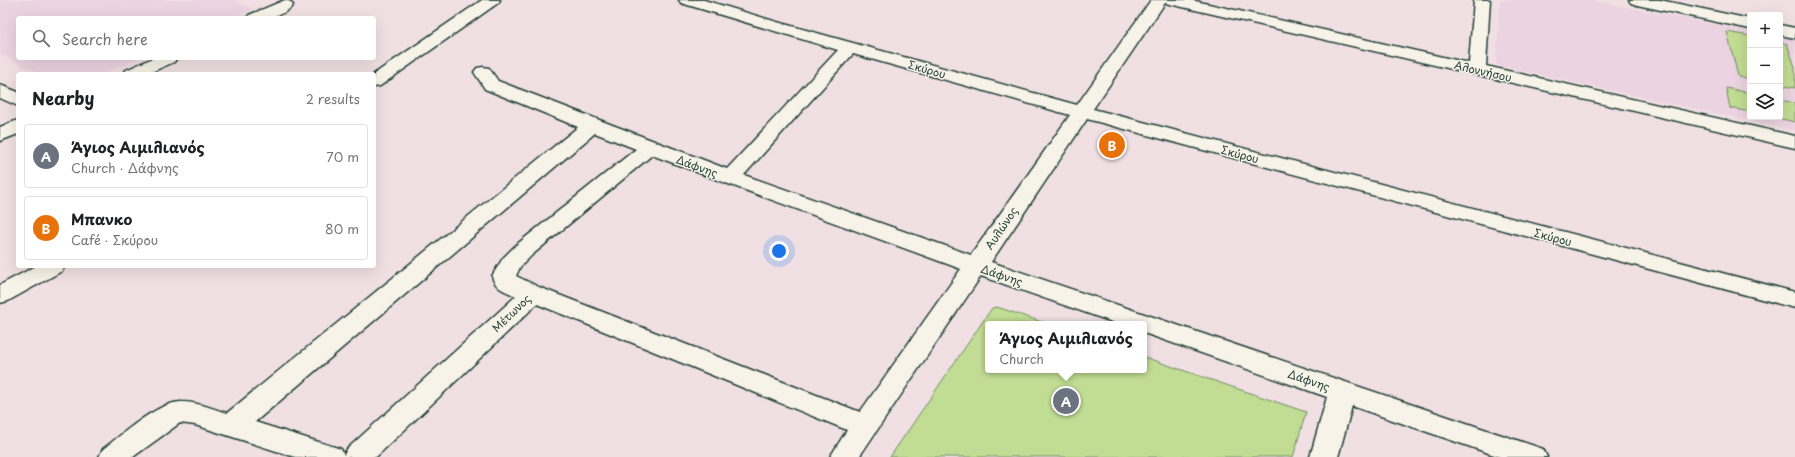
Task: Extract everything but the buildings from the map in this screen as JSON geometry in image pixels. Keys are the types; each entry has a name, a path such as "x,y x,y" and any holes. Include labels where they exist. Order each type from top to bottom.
{"street":[{"path":"376,81 492,0"},
{"name":"Σκύρου","path":"687,0 770,26 1081,112 1795,300"},
{"name":"Αυλώνος","path":"844,457 1159,0"},
{"name":"Αλοννήσου","path":"1170,0 1795,142"},
{"path":"1477,70 1482,0"},
{"path":"1640,0 1747,23"},
{"path":"258,16 279,2"},
{"path":"1783,31 1795,33"},
{"path":"730,178 849,48"},
{"path":"136,72 164,60"},
{"name":"Δάφνης","path":"483,72 491,85 649,148 976,266 1136,321"},
{"path":"0,90 16,99"},
{"path":"231,426 592,126"},
{"path":"0,135 16,127"},
{"name":"Μέτωνος","path":"357,457 532,294 505,281 504,276 511,263 524,250 649,148"},
{"path":"0,295 50,268"},
{"path":"532,294 865,426"},
{"name":"Δάφνης","path":"1147,325 1533,457"},
{"path":"1324,457 1342,392"},
{"path":"113,457 157,424 173,414 181,412 195,414 331,457"}],"shaded area":[{"path":"0,0 233,0 254,9 237,16 16,16 16,60 134,60 107,72 36,72 0,54"},
{"path":"1500,0 1589,0 1747,30 1747,120 1783,120 1783,38 1795,40 1795,131 1496,65"}],"green space":[{"path":"1727,32 1747,35 1747,78 1738,76"},
{"path":"1783,43 1787,44 1795,67 1795,88 1783,86"},
{"path":"1726,88 1747,92 1747,111 1730,108"},
{"path":"1783,101 1795,103 1795,122 1783,119"},
{"path":"997,307 1039,321 985,321 985,373 1147,373 1147,358 1306,412 1293,457 890,457 992,308"}],"place":[{"name":"Μπανκο","path":"1112,145"},
{"name":"Άγιος Αιμιλιανός","path":"1066,401"}]}
